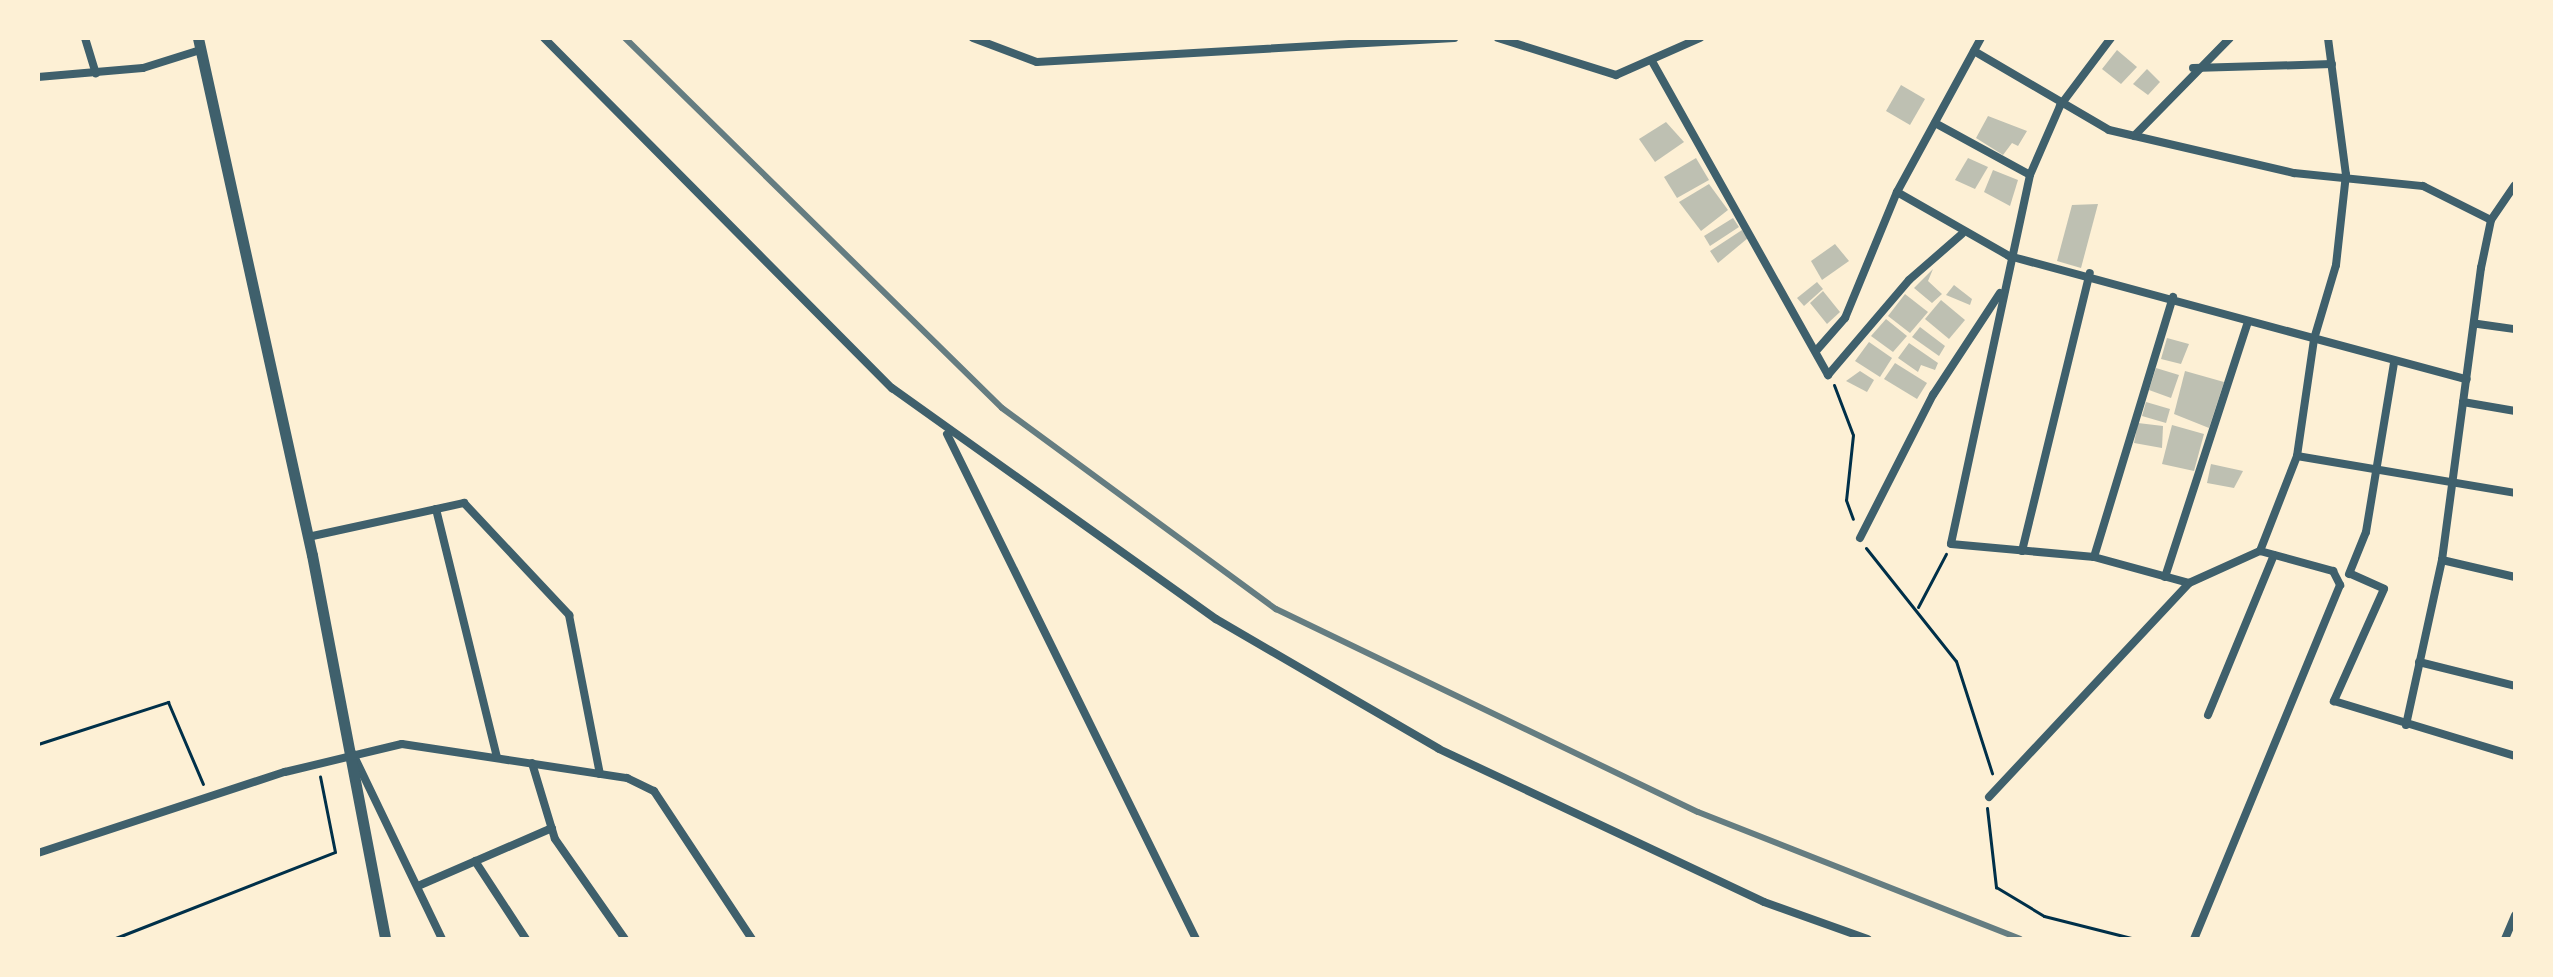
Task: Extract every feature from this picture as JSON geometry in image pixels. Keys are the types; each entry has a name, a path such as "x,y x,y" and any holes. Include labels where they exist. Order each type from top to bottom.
{"street":[{"path":"85,38 96,73"},
{"path":"544,38 892,388 946,433 1338,694 1635,842 1842,934 1868,939"},
{"path":"973,38 1037,62 1454,38"},
{"path":"1498,38 1582,69 1616,75 1653,63 1700,38"},
{"path":"1816,351 1845,318 1897,192 1981,38"},
{"path":"2111,38 2060,106 2030,175 2009,256 1951,544 2094,557 2189,583"},
{"path":"2134,136 2193,68 2230,38"},
{"path":"2260,551 2297,456 2314,339 2336,265 2346,175 2328,38"},
{"path":"38,77 96,73 199,44 308,537 353,754 385,939"},
{"path":"1974,51 2060,106 2134,136 2294,173 2346,175 2423,186 2491,220"},
{"path":"1653,63 1828,375 1909,280 1962,234"},
{"path":"2193,68 2332,64"},
{"path":"1935,123 2030,175"},
{"path":"2406,725 2442,560 2449,482 2478,324 2491,220 2515,185"},
{"path":"1897,192 1962,234 2009,256 2090,273 2248,321 2467,380"},
{"path":"2022,551 2090,273"},
{"path":"1860,538 1933,395 2003,289"},
{"path":"2094,557 2173,297"},
{"path":"2165,577 2248,321"},
{"path":"2478,324 2515,329"},
{"path":"2351,574 2376,469 2394,362"},
{"path":"2463,402 2515,411"},
{"path":"946,433 1196,939"},
{"path":"2297,456 2515,493"},
{"path":"308,537 464,503 569,615 600,774"},
{"path":"436,509 497,758"},
{"path":"1989,797 2189,583 2260,551 2341,578 2351,574 2384,589 2334,701 2515,756"},
{"path":"2208,715 2274,555"},
{"path":"2442,560 2515,577"},
{"path":"2194,939 2341,578"},
{"path":"2419,662 2515,686"},
{"path":"38,853 317,763 402,744 600,774 654,791 752,939"},
{"path":"353,754 442,939"},
{"path":"532,763 552,828 625,939"},
{"path":"418,886 552,828"},
{"path":"475,861 526,939"},
{"path":"2505,939 2515,915"}],"path":[{"path":"1828,375 1853,435 1846,500 1860,538 1941,633 1972,699 1993,765 1984,820 1996,887 2044,916 2135,939"},
{"path":"1918,607 1951,544"},
{"path":"38,744 168,702 208,799"},
{"path":"113,939 335,852 317,763"}],"building":[{"path":"2117,50 2137,67 2121,84 2102,69"},
{"path":"2147,69 2160,82 2148,95 2133,84"},
{"path":"1901,85 1925,99 1910,125 1886,111"},
{"path":"1988,116 2027,131 2018,146 2012,143 2003,155 1976,138"},
{"path":"1666,122 1684,142 1655,162 1639,139"},
{"path":"1696,158 1709,180 1677,198 1664,177"},
{"path":"1968,158 1988,167 1975,189 1955,180"},
{"path":"1993,170 2018,180 2010,206 1984,192"},
{"path":"1709,184 1728,210 1701,231 1679,202"},
{"path":"2098,204 2081,268 2057,261 2072,205"},
{"path":"1733,218 1739,227 1710,246 1704,236"},
{"path":"1742,230 1748,238 1718,263 1710,251"},
{"path":"1835,244 1849,261 1822,280 1811,261"},
{"path":"1933,269 1928,281 1942,294 1932,303 1914,288"},
{"path":"1817,282 1823,289 1804,306 1797,298"},
{"path":"1954,285 1972,299 1970,305 1946,295"},
{"path":"1823,291 1840,312 1827,324 1810,303"},
{"path":"1905,294 1928,312 1910,333 1888,316"},
{"path":"1941,300 1965,320 1949,339 1925,319"},
{"path":"1886,319 1907,336 1893,352 1871,336"},
{"path":"1920,327 1945,346 1939,356 1912,337"},
{"path":"2167,338 2189,344 2181,364 2161,359"},
{"path":"1869,342 1892,358 1880,377 1855,361"},
{"path":"1909,343 1938,363 1935,370 1921,365 1918,372 1898,358"},
{"path":"1895,363 1927,383 1917,399 1884,379"},
{"path":"2156,368 2179,375 2171,398 2149,390"},
{"path":"1860,371 1874,380 1867,392 1846,381"},
{"path":"2185,371 2224,382 2209,428 2174,414"},
{"path":"2146,402 2170,409 2166,423 2142,416"},
{"path":"2138,423 2163,426 2162,448 2134,443"},
{"path":"2172,425 2204,434 2194,471 2162,464"},
{"path":"2211,464 2243,471 2234,488 2207,483"}],"railway":[{"path":"625,38 1002,408 1276,609 1698,812 2020,939"}]}
